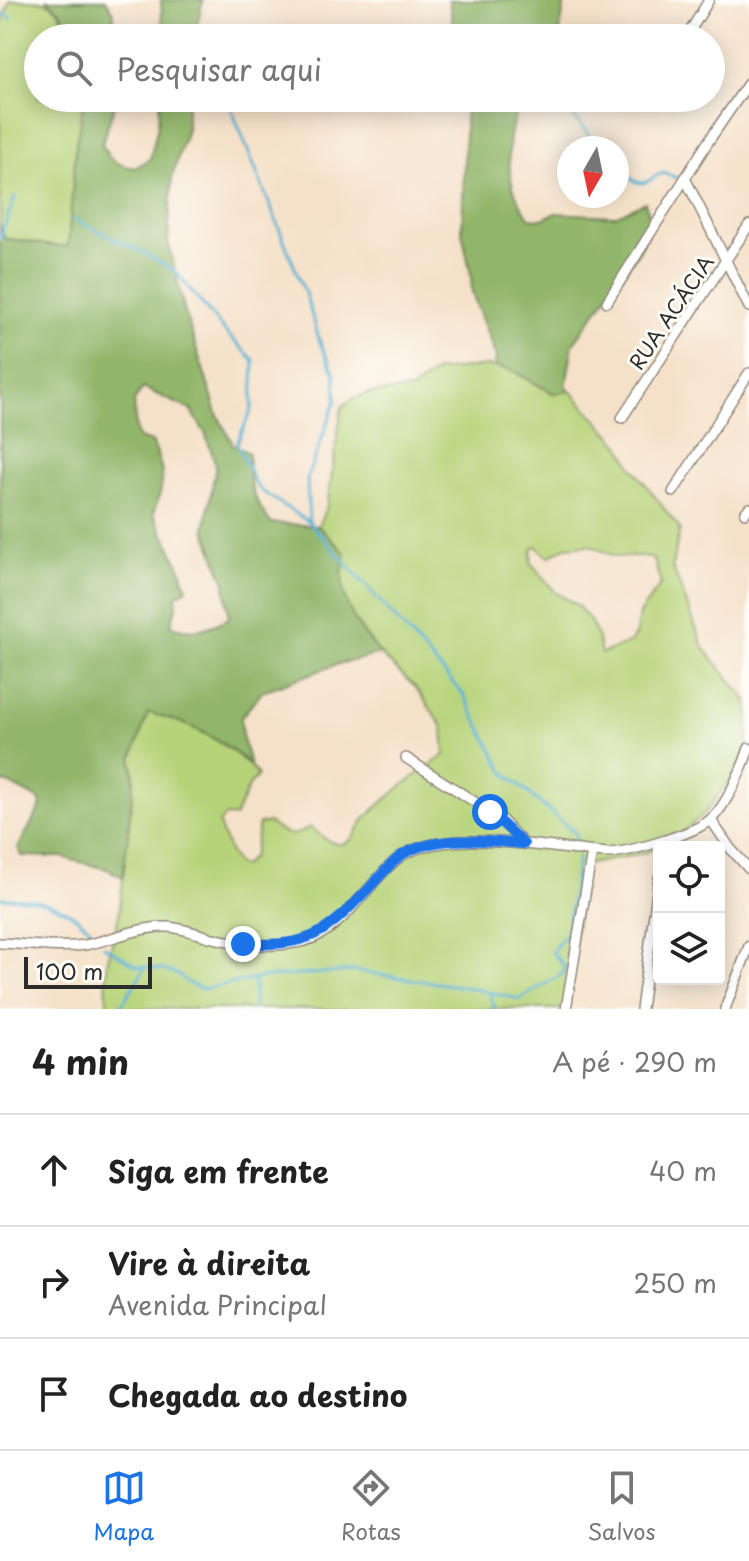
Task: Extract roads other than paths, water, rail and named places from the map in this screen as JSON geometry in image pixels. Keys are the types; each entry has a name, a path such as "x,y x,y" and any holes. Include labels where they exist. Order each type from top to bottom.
{"street":[{"path":"694,24 709,0"},
{"path":"607,302 749,82"},
{"path":"685,178 749,307"},
{"name":"RUA ACÁCIA","path":"622,418 749,225"},
{"path":"673,492 749,373"},
{"path":"670,841 711,820 737,779 749,748"},
{"path":"406,758 500,818 524,844"},
{"path":"711,820 749,869"},
{"path":"0,943 82,946 163,927 243,944 273,945 303,941 329,928 394,861 412,850 451,842 524,844 592,852 653,846"},
{"path":"566,1009 592,852"},
{"path":"641,1009 654,913"},
{"path":"725,1009 749,946"}],"waterway":[{"path":"0,12 12,18"},
{"path":"233,112 305,293 321,345 335,374 336,400 307,479 309,522"},
{"path":"570,112 588,136"},
{"path":"629,176 636,182 644,183 662,173 681,179"},
{"path":"0,239 15,197"},
{"path":"73,219 175,271 227,334 254,360 252,409 237,443 256,485 309,522 463,694 504,772 575,833 577,844"},
{"path":"104,946 137,966 179,975 202,989 267,977 355,971 465,987 520,999 564,973 564,966 552,952 567,932 578,858"},
{"path":"0,898 27,899 65,910 95,935"},
{"path":"119,1009 145,968"},
{"path":"254,980 254,1009"},
{"path":"491,993 496,1009"}]}
